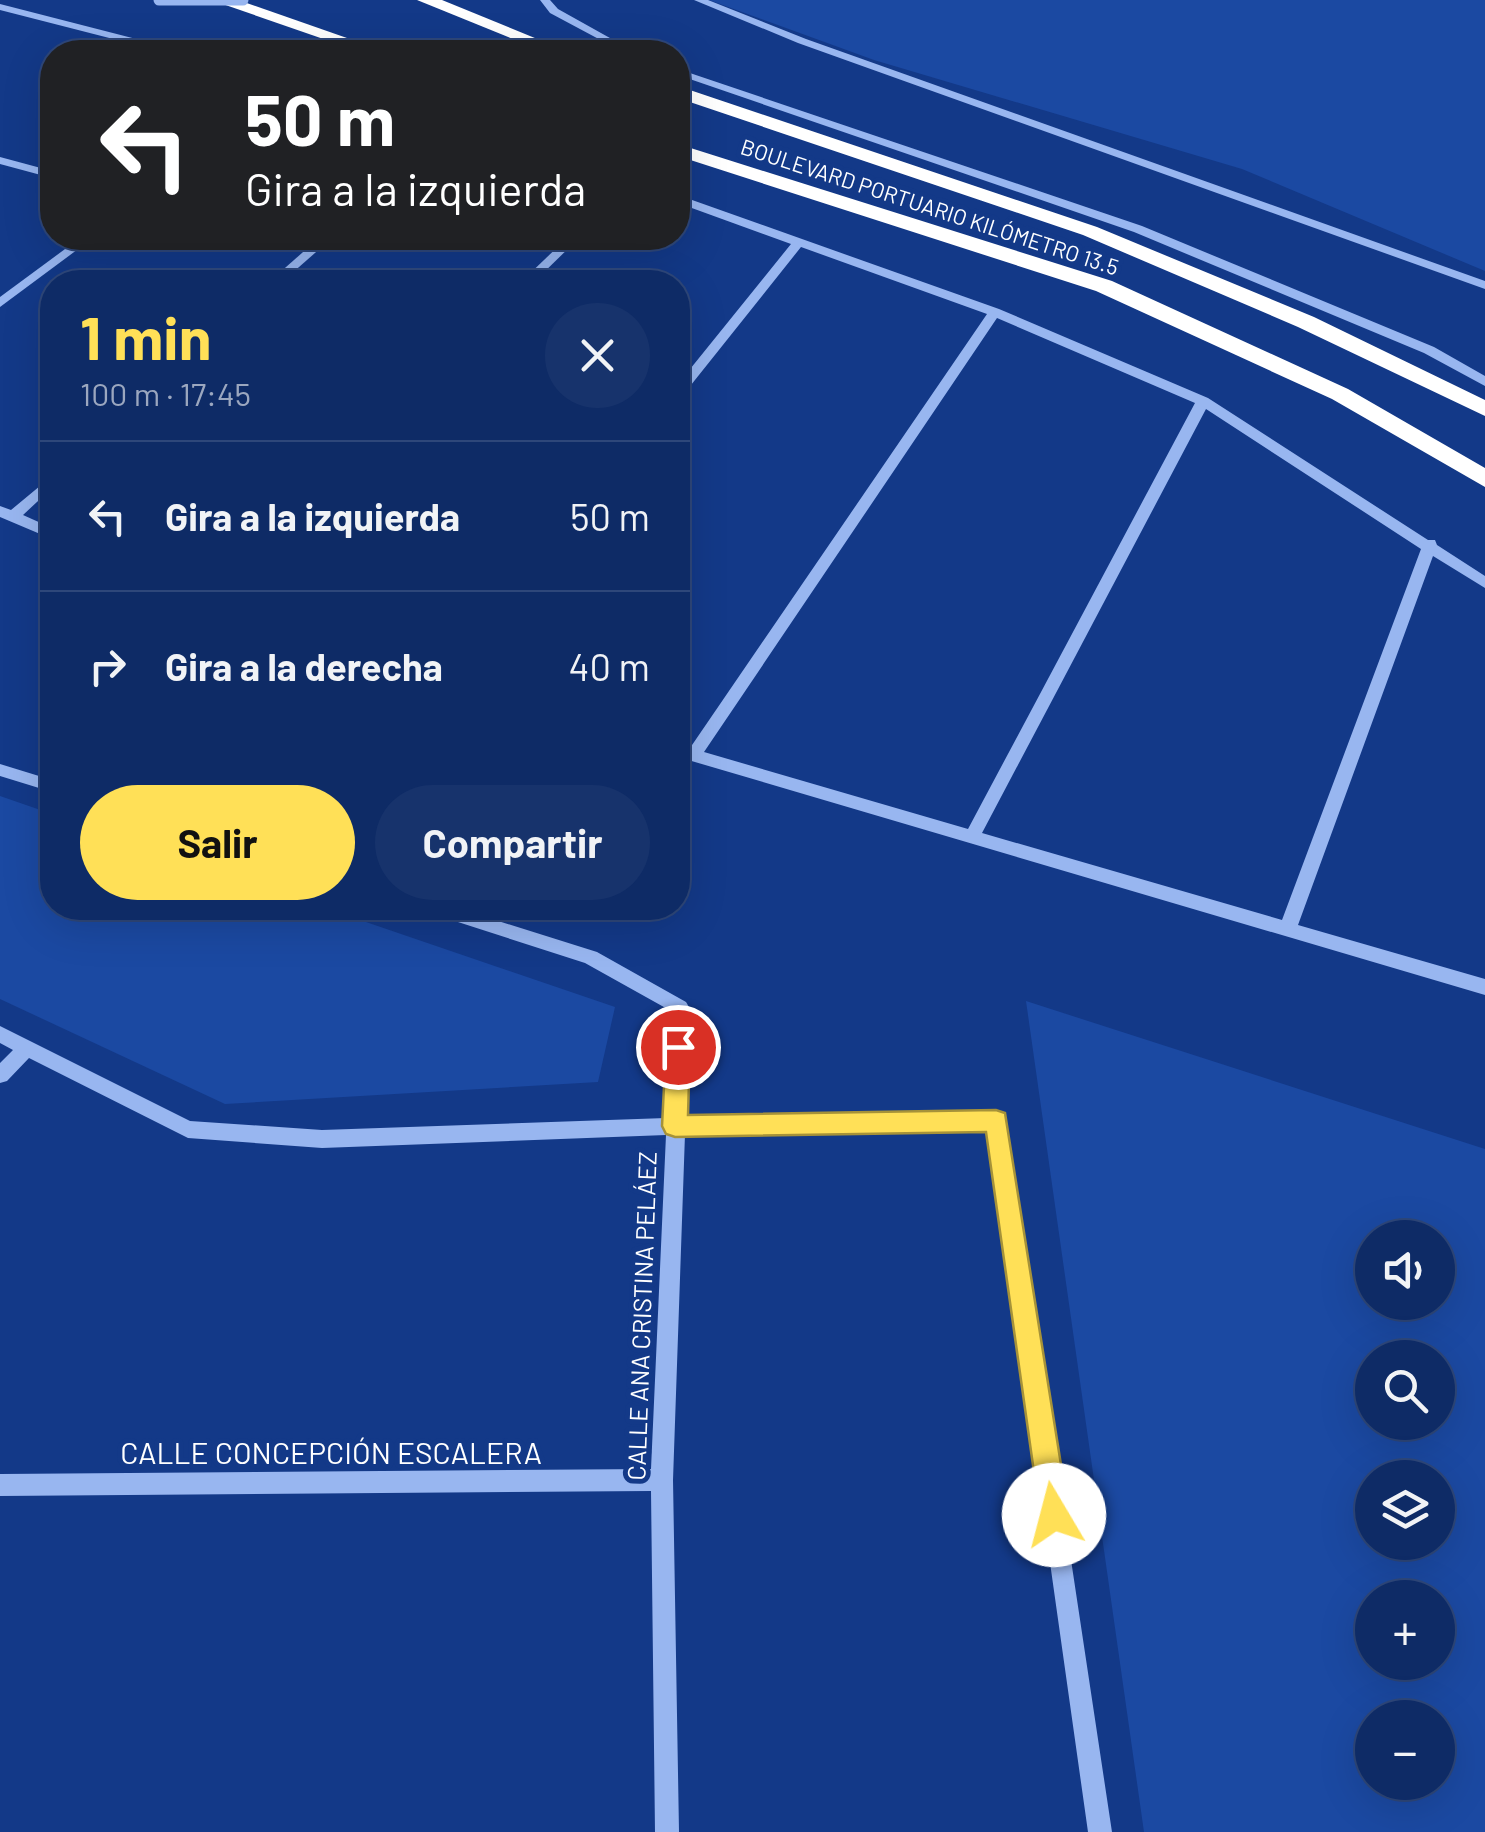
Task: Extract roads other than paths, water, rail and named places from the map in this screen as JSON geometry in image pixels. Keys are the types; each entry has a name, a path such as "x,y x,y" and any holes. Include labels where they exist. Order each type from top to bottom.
{"highway":[{"path":"220,0 342,40"},
{"path":"426,0 529,40"},
{"name":"BOULEVARD PORTUARIO KILÓMETRO 13.5","path":"690,96 1090,231 1306,322 1485,409"},
{"name":"BOULEVARD PORTUARIO KILÓMETRO 13.5","path":"690,154 1104,286 1340,394 1485,479"}],"street":[{"path":"158,0 243,0"},
{"path":"545,0 554,11 608,40"},
{"path":"699,0 820,48 1485,285"},
{"path":"0,7 128,40"},
{"path":"690,76 1138,229 1429,350 1485,382"},
{"path":"0,160 40,172"},
{"path":"690,203 994,312 1203,401 1485,583"},
{"path":"690,377 800,242"},
{"path":"44,270 71,250"},
{"path":"289,270 312,250"},
{"path":"540,270 560,250"},
{"path":"0,303 40,273"},
{"path":"690,747 994,312"},
{"path":"973,836 1203,401"},
{"path":"40,489 6,513 40,529"},
{"path":"1288,929 1430,544"},
{"path":"690,755 1485,986"},
{"path":"0,770 40,782"},
{"name":"CALLE ANA CRISTINA PELÁEZ","path":"475,920 591,956 680,1007 662,1480 667,1832"},
{"path":"0,1034 188,1129 322,1140 675,1126 996,1121 1094,1832"},
{"path":"0,1075 28,1048"},
{"name":"CALLE CONCEPCIÓN ESCALERA","path":"0,1485 662,1480"}]}
